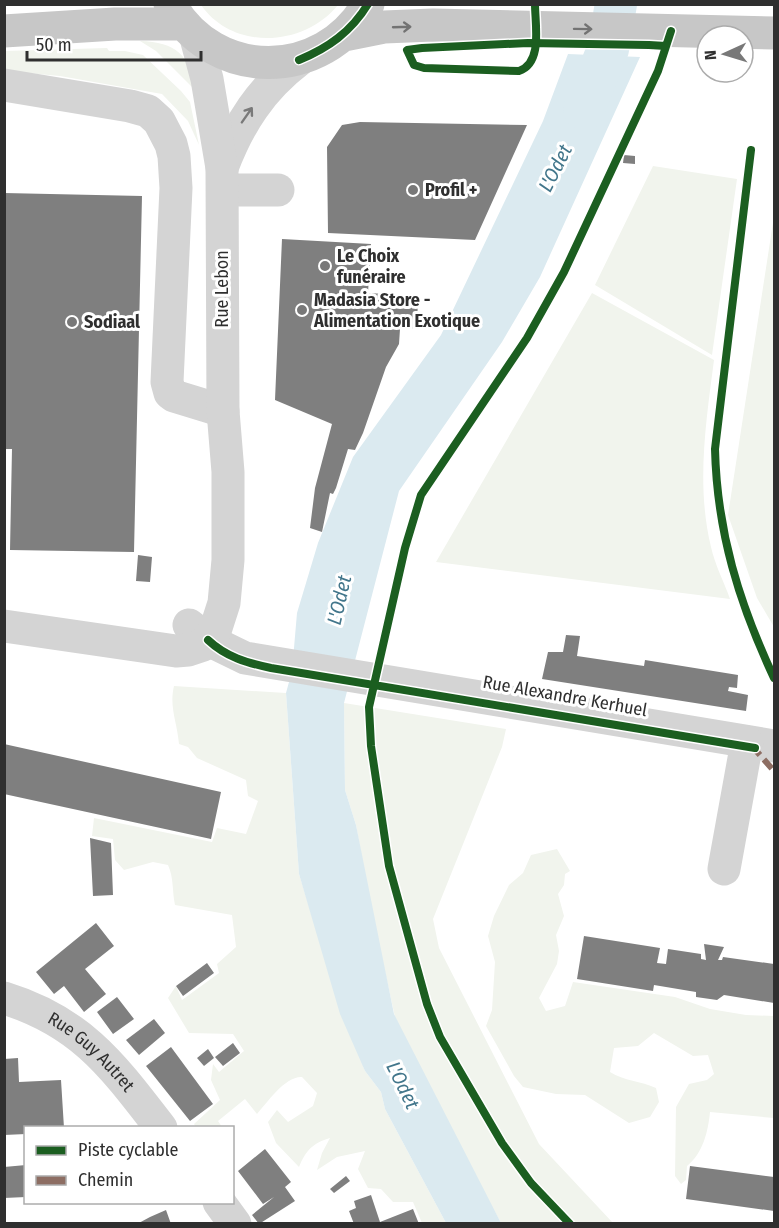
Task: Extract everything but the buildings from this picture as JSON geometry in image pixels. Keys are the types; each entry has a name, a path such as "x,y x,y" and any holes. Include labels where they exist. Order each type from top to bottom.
{"main road":[{"path":"4,31 182,22 230,57 264,64 299,60 324,49 344,35 368,4"},
{"path":"344,35 384,27 433,25 774,33"}],"street":[{"name":"Rue Lebon","path":"182,22 209,88 222,179 223,411 228,472 228,560 220,623 198,633"},
{"name":"Rue Lebon","path":"222,179 248,112 278,76 299,60"},
{"path":"4,85 148,111 165,131 174,156 176,188 167,382 174,396 223,411"},
{"path":"222,179 278,190"},
{"path":"4,626 144,644 176,651 188,650 198,633"},
{"name":"Rue Alexandre Kerhuel","path":"198,633 245,658 280,665 761,744"},
{"path":"724,869 761,744"},
{"name":"Rue Guy Autret","path":"4,998 55,1019 83,1037 117,1072 159,1126"},
{"path":"220,1204 235,1224"}],"shaded area":[{"path":"201,5 338,5 324,19 307,29 270,38 232,31 215,20"},
{"path":"140,41 163,44 179,53 189,68 195,90 156,51"},
{"path":"107,48 109,51 125,51 143,55 181,91 190,102 199,145 188,121 162,94 60,76 5,71 4,51"},
{"path":"653,166 737,179 712,355 595,285"},
{"path":"774,216 774,627 757,598 728,515"},
{"path":"592,293 714,360 704,454 704,500 706,524 713,554 730,599 436,562"},
{"path":"174,686 286,693 299,874 328,968 365,1071 381,1092 385,1109 446,1223 422,1223 413,1202 393,1202 381,1189 368,1188 358,1169 365,1151 337,1157 317,1170 330,1138 311,1148 299,1167 276,1143 268,1122 277,1110 288,1122 313,1106 317,1093 302,1077 283,1085 257,1114 245,1099 218,1121 221,1126 195,1126 194,1124 220,1100 211,1080 213,1064 219,1072 244,1051 233,1034 189,1033 168,998 176,986 182,1000 219,973 217,964 236,947 232,915 175,905 168,865 153,862 124,870 115,860 113,839 92,836 94,818 212,842 217,828 246,834 258,801 248,796 246,780 197,758 188,747 179,744"},
{"path":"344,703 506,729 502,747 433,919 439,948 539,1144 613,1223 501,1223 448,1126 395,1017 370,904 356,825 345,790"},
{"path":"557,849 570,871 565,874 564,885 558,894 564,916 556,935 559,951 557,964 539,998 546,1011 565,1006 573,982 675,997 710,1009 746,1015 774,1016 774,1118 710,1112 704,1142 697,1155 687,1166 686,1180 681,1184 675,1176 676,1107 689,1084 707,1080 714,1074 708,1055 693,1056 654,1033 638,1046 614,1048 610,1072 656,1088 659,1102 650,1117 629,1123 585,1095 556,1094 523,1087 514,1076 486,1026 492,1010 495,962 488,936 494,916 509,885 523,873 531,855"}],"water":[{"path":"568,54 640,57 540,277 502,342 399,491 344,703 345,790 356,825 394,1014 501,1223 446,1223 385,1109 381,1092 365,1071 340,1014 299,874 286,693 292,671 297,613 318,543 353,457 441,335 543,121"}],"waterway":[{"name":"L'Odet","path":"584,109 608,49 616,4"}],"marked path":[{"path":"752,746 774,771"}],"cycle path":[{"path":"299,60 338,38 354,23 368,4"},
{"path":"535,4 536,32 536,42 535,52 527,67 519,71 424,68 414,65 407,50 528,43 649,45 666,46"},
{"path":"570,1224 531,1183 502,1143 440,1037 427,1004 389,866 371,746 369,707 405,548 421,495 527,338 564,272 658,71 671,31"},
{"path":"751,150 715,449 720,509 732,566 750,622 774,678"},
{"path":"208,640 237,659 271,668 755,748"}],"place":[{"name":"Profil +","path":"413,190"},
{"name":"Le Choix funéraire","path":"325,266"},
{"name":"Madasia Store - Alimentation Exotique","path":"302,310"},
{"name":"Sodiaal","path":"72,322"}]}
